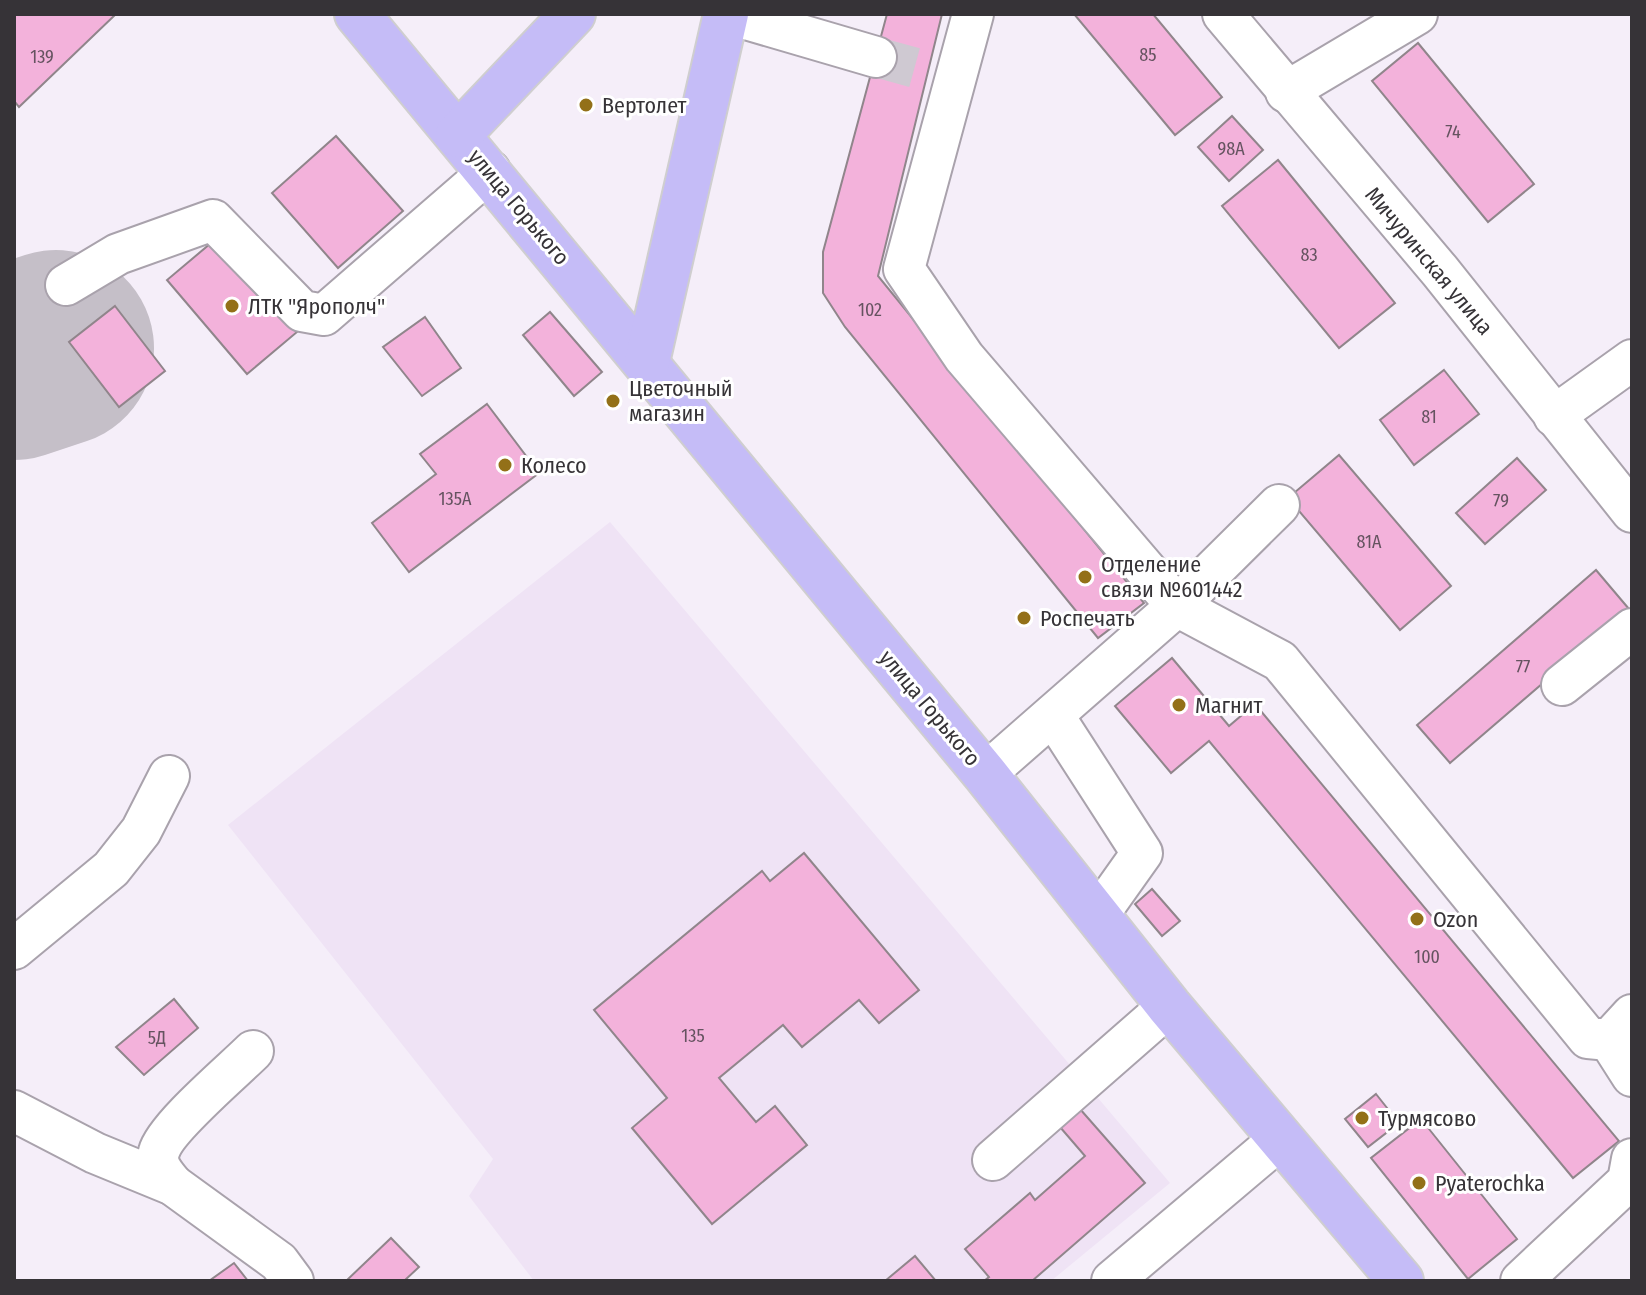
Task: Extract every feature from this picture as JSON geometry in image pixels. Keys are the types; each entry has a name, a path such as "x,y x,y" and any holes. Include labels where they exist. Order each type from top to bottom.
{"main road":[{"name":"улица Горького","path":"357,14 490,171 985,774 1169,1006 1401,1281"},
{"path":"458,135 573,14"},
{"path":"647,362 727,14"}],"street":[{"path":"727,14 876,57"},
{"path":"973,14 942,75 904,269 964,357 1177,606 1280,661 1588,1038 1621,1028 1632,1076"},
{"name":"Мичуринская улица","path":"1223,14 1440,271 1632,512"},
{"path":"1286,92 1417,14"},
{"path":"66,285 118,254 213,220 302,311 324,315 490,171"},
{"path":"1554,416 1632,360"},
{"path":"985,774 1177,606 1279,505"},
{"path":"1562,685 1632,629"},
{"path":"1053,715 1142,853 1098,915"},
{"path":"14,949 111,869 141,831 169,776"},
{"path":"993,1160 1169,1006"},
{"path":"253,1051 169,1134 158,1153 160,1170 173,1185 279,1262 293,1281"},
{"path":"14,1111 95,1153 173,1185"},
{"path":"1112,1281 1280,1139"},
{"path":"1521,1281 1628,1181 1632,1159"}],"shaded area":[{"path":"610,522 1170,1183 1051,1281 534,1281 469,1196 493,1159 228,825"}],"building":[{"path":"14,14 116,14 19,107 14,101"},
{"path":"887,14 942,14 878,276 1144,603 1098,638 845,327 823,293 823,252"},
{"path":"1074,14 1153,14 1222,97 1175,135"},
{"path":"1418,43 1534,184 1488,222 1372,81"},
{"path":"1232,116 1263,150 1229,181 1198,147"},
{"path":"336,136 403,211 338,268 272,193"},
{"path":"1278,160 1395,303 1339,348 1222,206"},
{"name":"ЛТК \"Ярополч\"","path":"217,238 297,332 247,374 167,280"},
{"path":"115,306 165,371 119,407 69,342"},
{"path":"550,312 602,372 574,396 523,335"},
{"path":"425,317 461,368 422,396 383,347"},
{"path":"1444,370 1479,414 1414,465 1380,420"},
{"path":"487,404 539,473 409,572 372,523 436,474 420,454"},
{"path":"1339,455 1451,586 1400,630 1288,498"},
{"path":"1517,458 1546,490 1485,544 1456,513"},
{"path":"1596,570 1629,609 1450,763 1417,725"},
{"path":"1172,658 1229,726 1255,704 1619,1141 1573,1178 1209,741 1171,773 1115,706"},
{"path":"804,853 919,990 879,1023 859,1000 802,1047 783,1025 719,1078 756,1122 775,1106 807,1145 712,1224 632,1128 667,1098 594,1010 762,871 770,881"},
{"path":"1152,889 1180,921 1162,936 1135,904"},
{"path":"174,999 198,1028 144,1075 116,1047"},
{"path":"1376,1094 1399,1123 1368,1147 1345,1119"},
{"path":"1080,1109 1145,1183 1032,1281 984,1281 989,1277 965,1249 1030,1193 1035,1200 1085,1156 1060,1127"},
{"path":"1421,1119 1517,1239 1468,1279 1371,1158"},
{"path":"391,1238 419,1267 404,1281 346,1281"},
{"path":"915,1256 936,1281 885,1281"},
{"path":"234,1263 248,1281 209,1281"}],"runway":[{"path":"14,362 56,348"}],"tunnel":[{"path":"876,57 927,71"}],"place":[{"name":"Вертолет","path":"586,105"},
{"name":"ЛТК \"Ярополч\"","path":"232,306"},
{"name":"Цветочный магазин","path":"613,401"},
{"name":"Колесо","path":"505,465"},
{"name":"Отделение связи №601442","path":"1085,577"},
{"name":"Роспечать","path":"1024,618"},
{"name":"Магнит","path":"1179,705"},
{"name":"Ozon","path":"1417,919"},
{"name":"Турмясово","path":"1362,1118"},
{"name":"Pyaterochka","path":"1419,1183"}]}
